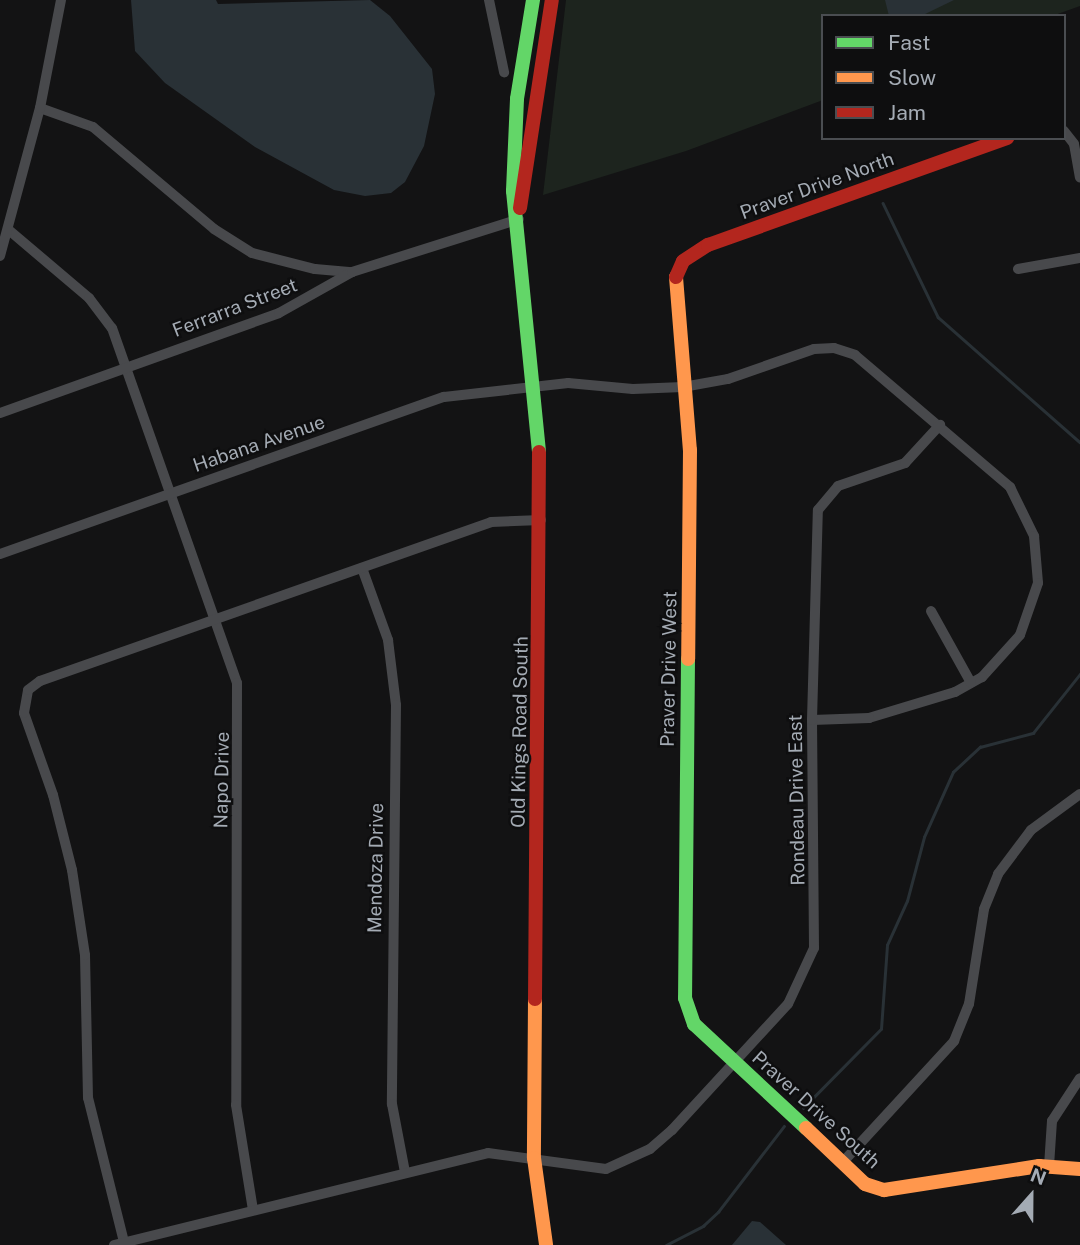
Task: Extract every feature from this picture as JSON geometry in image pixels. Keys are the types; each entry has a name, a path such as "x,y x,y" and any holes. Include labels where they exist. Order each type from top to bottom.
{"street":[{"path":"0,256 10,231 40,108 61,0"},
{"path":"489,0 504,72"},
{"name":"Old Kings Road South","path":"533,0 513,146 513,191 519,219 534,385 541,520 534,1158 538,1212 545,1245"},
{"name":"Old Kings Road South","path":"519,219 552,0"},
{"path":"40,108 93,127 214,229 252,253 314,270 352,272"},
{"path":"1066,134 1074,144 1080,177"},
{"name":"Praver Drive North","path":"683,261 708,245 1001,140"},
{"name":"Ferrarra Street","path":"0,413 279,313 352,272 519,219"},
{"name":"Napo Drive","path":"10,231 102,313 127,368 215,620 240,700 236,1105 253,1210"},
{"path":"1018,269 1080,258"},
{"name":"Praver Drive West","path":"683,261 674,285 690,450 685,998 694,1024 734,1062"},
{"name":"Habana Avenue","path":"0,554 444,397 534,385 683,387 728,379 814,349 834,348 855,355 1010,487 1028,519 1036,547 1038,583 1027,623 1004,657 971,683 869,718 812,720"},
{"name":"Rondeau Drive East","path":"119,1244 488,1153 606,1169 633,1158 672,1129 788,1004 814,948 812,720 818,510 838,486 905,463 940,425"},
{"path":"119,1244 88,1098 85,955 72,870 53,794 24,713 25,696 40,681 491,522 541,520"},
{"name":"Mendoza Drive","path":"362,568 388,640 396,705 391,1104 405,1172"},
{"path":"931,611 971,683"},
{"path":"842,1163 954,1041 969,1004 984,909 998,874 1031,830 1080,794"},
{"name":"Praver Drive South","path":"734,1062 865,1184 884,1190 1049,1166 1080,1169"},
{"path":"1049,1166 1052,1121 1080,1078"}],"shaded area":[{"path":"131,0 216,0 218,4 370,0 390,16 432,69 435,94 424,146 405,182 391,193 365,196 334,190 255,147 165,83 135,51"},
{"path":"566,0 1080,0 1080,6 1058,14 821,14 821,101 686,151 543,195"},
{"path":"885,0 954,0 925,14 888,14"},
{"path":"752,1221 760,1222 786,1245 732,1245"}],"waterway":[{"path":"883,203 938,317 1080,442"},
{"path":"803,1108 881,1029 887,945 907,901 924,837 953,772 980,747 1033,733 1080,674"},
{"path":"666,1245 703,1226 718,1212 784,1126"}],"traffic: fast":[{"path":"533,0 517,99 513,191 539,452"},
{"path":"688,659 685,998 694,1024 806,1128"}],"traffic: slow":[{"path":"676,277 690,450 688,659"},
{"path":"535,999 534,1158 546,1245"},
{"path":"806,1128 865,1184 884,1190 1039,1166 1080,1169"}],"traffic: jam":[{"path":"520,208 552,0"},
{"path":"676,277 683,261 708,245 1001,140"},
{"path":"535,999 539,452"}]}
